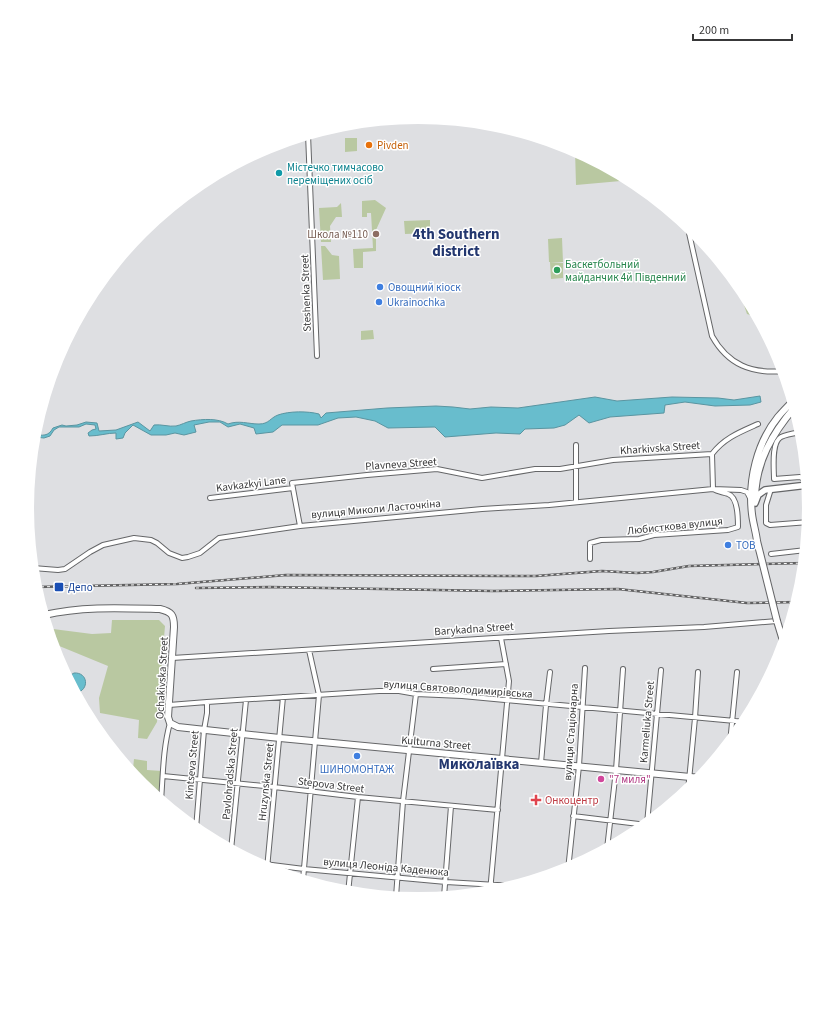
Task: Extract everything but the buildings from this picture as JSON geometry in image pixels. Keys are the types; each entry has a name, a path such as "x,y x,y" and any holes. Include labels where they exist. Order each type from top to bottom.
{"main road":[{"path":"782,636 758,541 753,502 756,461 764,439 778,417 789,405"},
{"path":"754,478 769,442 791,412"},
{"name":"Ochakivska Street","path":"48,613 97,609 160,608 168,610 174,619 168,717 170,723"},
{"name":"Kulturna Street","path":"170,723 178,727 280,738 693,777"}],"street":[{"name":"Steshenka Street","path":"308,140 317,356"},
{"path":"690,236 712,336 717,345 725,354 748,369 768,373 778,372"},
{"name":"Kharkivska Street","path":"577,466 613,460 712,454 726,439 758,424"},
{"path":"796,434 780,438 774,446 774,479 802,478"},
{"path":"576,445 576,502"},
{"path":"712,454 713,489"},
{"name":"Plavneva Street","path":"293,488 292,483 437,469 480,478 539,469 560,469 577,466"},
{"path":"741,490 748,488 754,478 758,485 770,489"},
{"path":"741,490 747,492 753,502 758,495 770,489 802,486"},
{"path":"293,488 300,526"},
{"name":"Kavkazkyi Lane","path":"210,498 293,488"},
{"name":"вулиця Миколи Ласточкіна","path":"39,568 65,569 103,545 134,538 151,540 174,556 182,558 200,553 219,538 300,526 713,489 741,490"},
{"name":"Любисткова вулиця","path":"590,559 590,543 639,540 654,535 722,531 738,527 734,498 730,494 713,489"},
{"path":"770,489 766,505 766,524 802,523"},
{"path":"771,554 801,551"},
{"name":"Barykadna Street","path":"172,658 704,627 777,621"},
{"path":"492,884 510,681 501,638"},
{"path":"304,874 319,695 309,650"},
{"path":"433,669 506,664"},
{"name":"вулиця Стаціонарна","path":"569,862 579,766 585,668"},
{"path":"608,843 616,770 623,669"},
{"name":"Karmeliuka Street","path":"648,817 661,670"},
{"path":"541,763 550,672"},
{"path":"689,781 698,672"},
{"path":"730,733 737,672"},
{"name":"вулиця Святоволодимирівська","path":"169,705 379,691 399,691 416,694 462,696 546,705 738,721"},
{"path":"397,892 403,801 416,694"},
{"name":"Hruzynska Street","path":"267,861 283,697"},
{"name":"Pavlohradska Street","path":"232,844 246,700"},
{"name":"Kintseva Street","path":"197,822 204,730 208,712 207,702"},
{"name":"Ochakivska Street","path":"162,794 166,736 170,723"},
{"name":"Stepova Street","path":"163,776 358,797 498,810"},
{"path":"349,886 358,797"},
{"path":"445,892 451,806"},
{"path":"573,816 639,823"},
{"name":"вулиця Леоніда Каденюка","path":"282,867 446,882 496,884"}],"green space":[{"path":"345,138 357,138 357,151 345,152"},
{"path":"575,157 621,181 576,185"},
{"path":"375,200 386,208 376,230 376,251 363,252 363,268 354,268 353,249 373,248 371,213 367,213 367,217 362,217 362,201"},
{"path":"341,203 342,217 336,217 330,226 331,242 321,242 319,208 337,207"},
{"path":"430,220 430,233 405,234 404,221"},
{"path":"562,238 563,262 549,262 548,239"},
{"path":"321,246 325,246 332,255 339,256 340,279 323,280"},
{"name":"Баскетбольний майданчик 4й Південний","path":"550,262 563,263 563,278 551,279"},
{"path":"743,303 751,315 747,314"},
{"path":"373,330 374,339 361,340 361,331"},
{"path":"112,620 159,620 165,626 157,722 147,739 138,738 139,720 100,713 99,698 108,666 60,646 53,629 92,634 111,633"},
{"path":"134,759 147,761 147,770 162,771 160,792 147,780 133,766"}],"water":[{"path":"760,396 761,402 750,405 715,406 685,402 665,405 664,413 610,417 589,423 579,415 565,425 554,428 525,429 520,434 496,433 445,437 435,427 388,428 375,421 356,417 338,418 318,425 282,425 273,432 256,434 254,428 240,424 228,427 220,422 209,422 194,425 196,432 184,435 175,433 166,435 151,435 133,425 125,433 123,438 116,439 116,433 89,436 88,433 96,429 95,425 86,424 79,427 59,427 54,430 50,436 40,438 41,435 49,433 53,428 62,425 77,425 86,422 97,423 99,431 116,430 138,422 150,431 154,425 176,426 189,421 200,420 215,420 228,424 240,422 262,424 278,415 293,412 315,413 319,414 321,418 326,413 387,408 436,406 470,409 491,407 518,408 595,397 617,401 672,397 718,398 734,400"},
{"path":"79,673 84,678 86,682 81,691 74,678 72,674"}],"railway":[{"path":"42,587 177,584 286,575 536,576 602,571 637,573 689,566 799,563"},
{"path":"196,588 270,587 493,591 618,589 747,603 791,602"}],"place":[{"name":"Pivden","path":"369,145"},
{"name":"Містечко тимчасово переміщених осіб","path":"279,173"},
{"name":"Школа №110","path":"376,234"},
{"name":"Баскетбольний майданчик 4й Південний","path":"557,270"},
{"name":"Овощний кіоск","path":"380,287"},
{"name":"Ukrainochka","path":"379,302"},
{"name":"ТОВ","path":"728,545"},
{"name":"Депо","path":"59,587"},
{"name":"ШИНОМОНТАЖ","path":"357,756"},
{"name":"\"7 миля\"","path":"601,779"},
{"name":"Онкоцентр","path":"536,800"}],"district":[{"name":"4th Southern district","path":"456,242"},
{"name":"Миколаївка","path":"479,764"}]}
